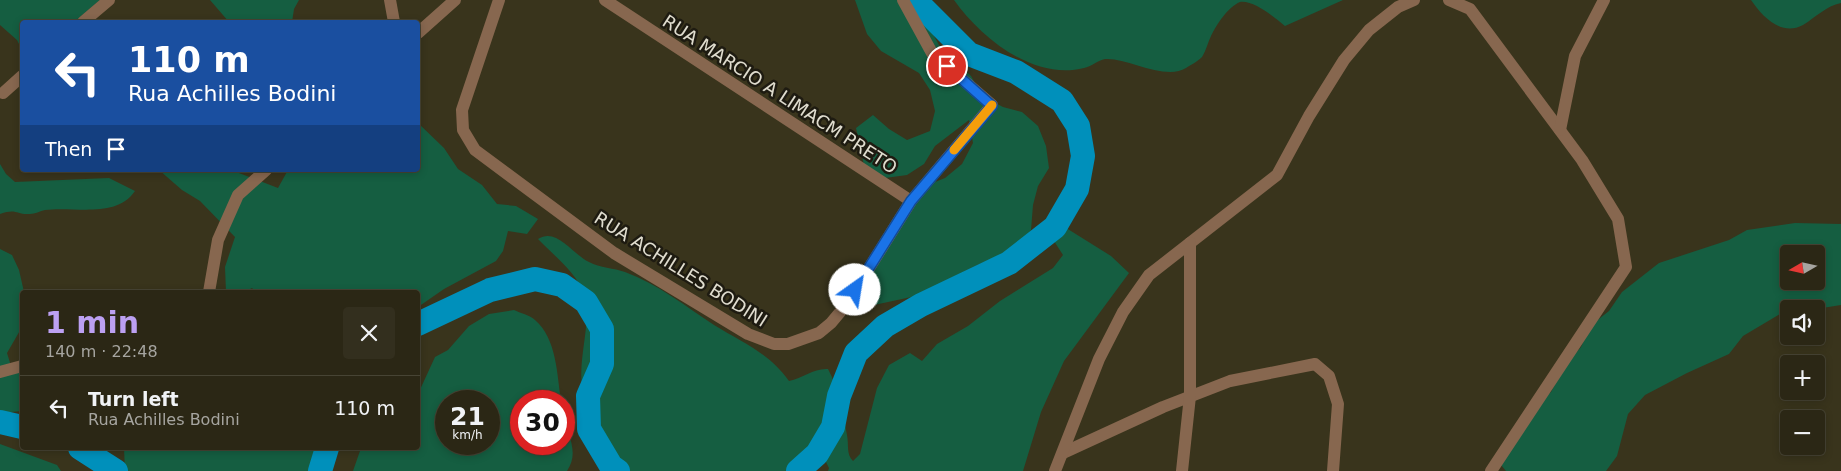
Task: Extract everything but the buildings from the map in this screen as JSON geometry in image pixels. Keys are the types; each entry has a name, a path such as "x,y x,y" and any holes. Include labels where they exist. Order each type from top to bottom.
{"street":[{"path":"85,20 109,0"},
{"path":"390,0 394,20"},
{"path":"420,31 455,0"},
{"name":"RUA ACHILLES BODINI","path":"500,0 462,110 463,130 475,150 614,253 748,334 774,344 803,340 819,333 832,323 846,305 911,201 992,106 932,53 903,0"},
{"name":"RUA MARCIO A LIMACM PRETO","path":"605,0 911,201"},
{"path":"1055,471 1099,359 1123,312 1149,275 1277,175 1309,116 1344,60 1369,30 1398,7 1414,0"},
{"path":"1449,0 1470,9 1582,160 1618,219 1626,267 1491,471"},
{"path":"1560,130 1575,56 1604,0"},
{"path":"3,93 20,78"},
{"path":"210,290 218,240 238,195 264,172"},
{"path":"1182,471 1190,396 1190,243"},
{"path":"1063,453 1190,396 1230,381 1315,364 1328,376 1338,404 1333,471"},
{"path":"0,372 20,367"}],"green space":[{"path":"0,0 100,0 76,20 20,20 20,46 17,40 0,25"},
{"path":"210,0 299,0 294,9 292,20 227,20"},
{"path":"855,0 914,0 939,45 971,76 982,96 1003,107 1022,112 1038,126 1046,146 1049,168 1038,186 1033,205 1031,230 1018,248 977,265 916,296 874,305 860,303 869,273 925,186 945,178 962,164 973,143 969,120 935,146 924,164 907,175 885,178 865,170 856,128 873,115 889,129 907,140 930,131 935,111 930,90 919,73 881,51 867,34"},
{"path":"954,0 1343,0 1285,26 1258,7 1246,2 1240,2 1231,8 1220,21 1202,57 1186,68 1167,72 1114,59 1105,59 1087,67 1065,70 1046,68 1028,62 994,42 965,14"},
{"path":"1751,0 1841,0 1841,3 1826,9 1803,25 1787,28 1780,27 1766,18"},
{"path":"420,125 444,148 458,169 482,185 497,204 516,206 538,219 527,234 508,231 503,251 496,261 444,289 420,306 420,290 254,290 252,288 248,290 226,290 225,267 235,237 200,201 182,190 161,172 236,172 278,188 287,172 420,172"},
{"path":"0,164 6,174 15,182 109,178 135,191 127,200 106,208 94,210 56,209 34,214 10,212 0,214"},
{"path":"1795,223 1841,224 1841,305 1825,308 1825,300 1780,300 1780,314 1743,336 1729,354 1645,395 1628,414 1617,456 1606,471 1506,471 1501,465 1533,407 1551,392 1564,366 1581,347 1590,326 1609,311 1622,292 1659,263 1729,240 1747,230"},
{"path":"1063,226 1111,256 1129,273 1064,361 1041,412 1023,471 828,471 829,468 824,458 803,463 789,471 628,471 595,422 583,392 581,367 587,317 581,286 564,265 538,239 552,236 589,262 625,272 660,289 764,355 789,381 818,370 828,369 840,401 849,452 853,461 860,454 877,388 889,365 910,353 922,361 937,344 968,326 1000,301 1053,268 1063,255 1054,241 1058,228"},
{"path":"0,249 12,255 19,270 24,290 20,290 20,330 7,353 11,366 20,369 20,411 0,413"},
{"path":"514,310 535,320 548,337 552,347 560,390 510,390 510,455 572,455 571,464 567,471 353,471 360,450 420,450 420,390 435,357 448,350 469,326 489,314"},
{"path":"0,444 57,465 61,471 0,471"},
{"path":"124,450 314,450 309,471 125,471"}],"waterway":[{"path":"798,471 817,454 833,427 839,396 856,353 885,326 921,305 1009,263 1055,227 1077,189 1083,156 1078,126 1062,101 1016,72 969,54 922,7 918,0"},
{"path":"420,323 490,290 535,279 562,285 586,302 602,329 602,364 588,396 589,429 611,466 618,471"},
{"path":"0,422 20,427"},
{"path":"83,450 116,471"},
{"path":"320,471 326,450"}],"slow traffic":[{"path":"954,150 992,105"}],"route":[{"path":"855,290 911,201 992,106 947,66"}]}
